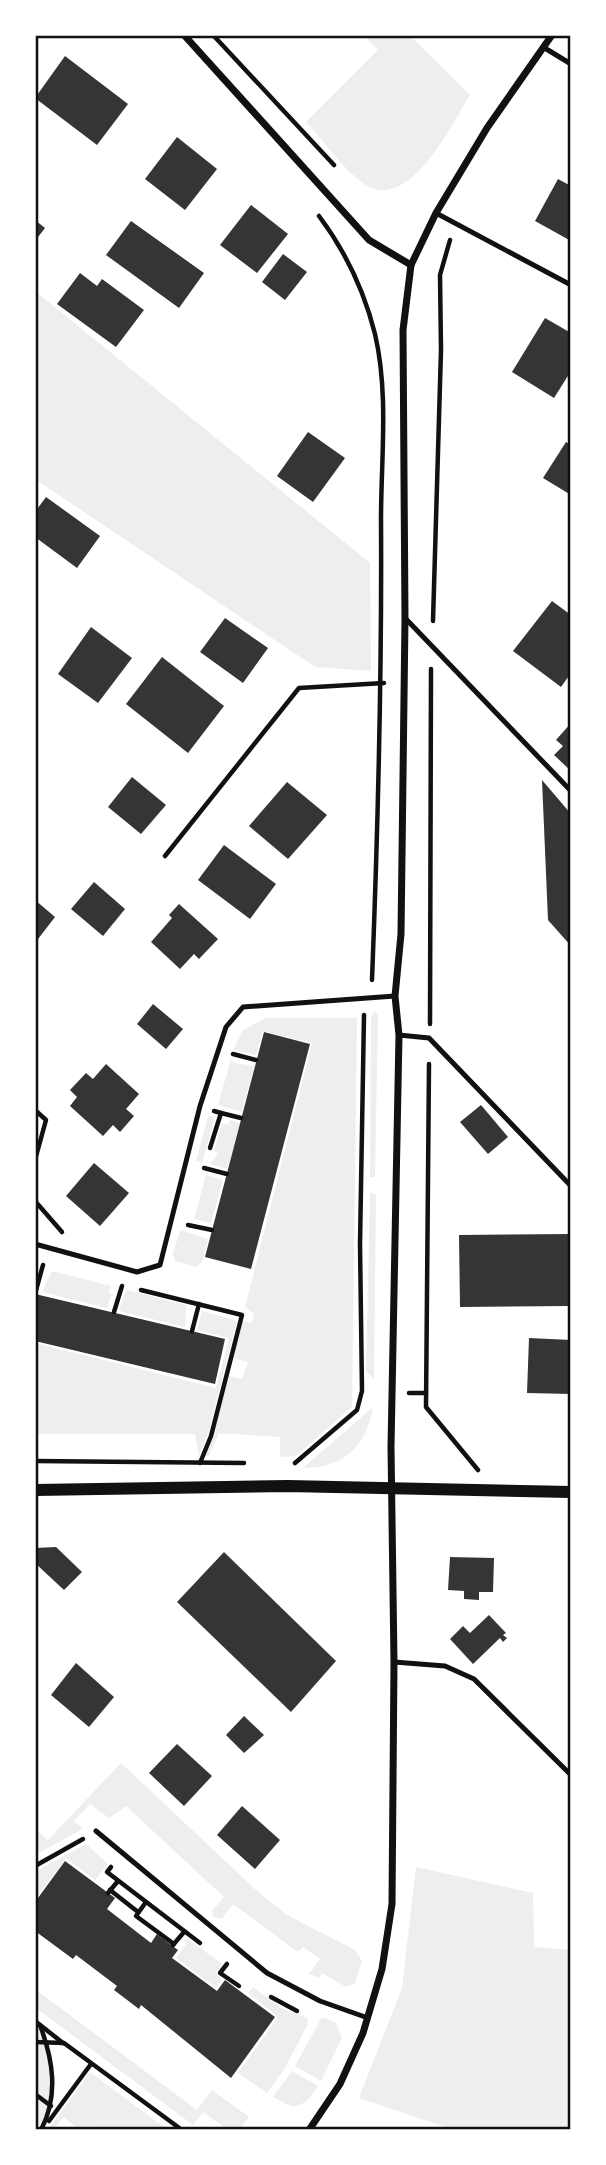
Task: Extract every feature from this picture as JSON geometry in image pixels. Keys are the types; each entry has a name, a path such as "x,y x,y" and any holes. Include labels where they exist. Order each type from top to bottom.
{"street":[{"path":"184,35 369,240 411,264"},
{"path":"309,2130 340,2084 368,2018 382,1969 392,1904 393,1490 399,1034 395,996 401,934 405,619 403,330 411,264 436,213 487,128 552,35"},
{"path":"35,1490 288,1486 571,1492"}],"lane":[{"path":"543,47 571,64"},
{"path":"436,213 571,285"},
{"path":"405,619 571,791"},
{"path":"35,1244 137,1272 160,1265 200,1106 226,1027 243,1007 395,996"},
{"path":"399,1034 429,1038 571,1186"},
{"path":"394,1662 445,1666 474,1679 571,1775"},
{"path":"96,1831 267,1973 320,2001 368,2018"}],"path":[{"path":"213,35 334,165"},
{"path":"286,1464 298,1463 357,1410 362,1391 360,1244 364,1014 372,998 382,683 382,393 376,338 352,267 317,213"},
{"path":"455,223 440,275 441,350 432,648 426,1407 479,1471"},
{"path":"165,856 299,688 404,681"},
{"path":"352,1014 364,1014"},
{"path":"225,1064 232,1043"},
{"path":"229,1053 256,1060"},
{"path":"216,1099 213,1111 241,1118"},
{"path":"35,1110 46,1120 35,1160"},
{"path":"201,1179 221,1113"},
{"path":"204,1168 227,1174"},
{"path":"35,1201 68,1239"},
{"path":"188,1224 191,1213"},
{"path":"171,1223 212,1230"},
{"path":"35,1263 56,1268"},
{"path":"35,1294 43,1265"},
{"path":"109,1282 124,1286 114,1312"},
{"path":"139,1289 242,1314 211,1436 200,1463"},
{"path":"192,1331 199,1304"},
{"path":"35,1461 249,1463"},
{"path":"35,1866 96,1831"},
{"path":"118,1881 109,1891 138,1912"},
{"path":"146,1902 136,1916 173,1945 184,1932"},
{"path":"227,1964 220,1973 238,1988 245,1978"},
{"path":"37,2023 46,2042 53,2084 51,2106 41,2130"},
{"path":"37,2023 182,2130"},
{"path":"35,2042 64,2043"},
{"path":"41,2130 90,2064"},
{"path":"35,2094 57,2109"}],"shaded area":[{"path":"364,35 409,35 470,95 427,161 398,187 382,190 366,185 358,179 306,122 378,50"},
{"path":"35,291 370,563 371,671 315,667 35,479"},
{"path":"374,1011 378,1015 375,1177 370,1177 371,1018"},
{"path":"265,1018 357,1018 352,1407 296,1456 280,1457 280,1437 219,1433 209,1456 205,1456 229,1376 242,1379 248,1362 233,1358 243,1321 252,1323 254,1314 245,1307 312,1043 263,1031 256,1055 233,1050 243,1030"},
{"path":"231,1059 234,1063 254,1066 242,1112 218,1105"},
{"path":"208,1116 215,1117 202,1163 196,1161"},
{"path":"230,1120 240,1123 227,1169 210,1164 218,1153 214,1151 222,1123 228,1125"},
{"path":"206,1175 223,1180 211,1223 194,1219"},
{"path":"370,1193 376,1195 374,1379 366,1371"},
{"path":"180,1230 208,1239 202,1262 196,1267 175,1261 173,1254"},
{"path":"52,1271 111,1286 108,1293 112,1294 107,1308 42,1292"},
{"path":"126,1290 186,1305 185,1327 119,1311"},
{"path":"202,1311 237,1321 209,1431 199,1456 195,1434 35,1434 35,1343 216,1388 229,1338 197,1330"},
{"path":"373,1407 365,1433 351,1452 330,1464 303,1468"},
{"path":"121,1763 257,1891 287,1915 355,1950 362,1961 355,1983 346,1987 322,1973 320,1978 309,1974 320,1959 303,1947 298,1952 233,1904 222,1919 213,1917 212,1911 224,1897 126,1806 109,1818 90,1804 74,1821 83,1829 35,1855 35,1829 48,1840"},
{"path":"86,1844 108,1864 95,1880 66,1858 35,1899 35,1872"},
{"path":"416,1867 533,1893 534,1947 571,1950 571,2130 454,2130 359,2098 402,1988"},
{"path":"188,1939 222,1964 216,1973 222,1980 216,1988 176,1958 186,1944 184,1941"},
{"path":"253,1987 281,2008 307,2018 308,2024 285,2068 267,2093 238,2073 278,2017 248,1993"},
{"path":"35,1989 197,2110 212,2090 249,2117 239,2130 228,2130 203,2112 193,2125 35,2007"},
{"path":"322,2017 336,2023 342,2038 321,2081 295,2066"},
{"path":"35,2021 46,2037 52,2072 50,2106 40,2130 35,2130"},
{"path":"292,2071 318,2086 306,2102 293,2107 273,2097"},
{"path":"90,2072 168,2130 94,2130 88,2126 81,2130 63,2117 53,2130 48,2130"}],"building":[{"path":"65,56 128,104 97,145 35,98"},
{"path":"177,137 217,169 185,210 145,179"},
{"path":"558,179 571,186 571,241 535,221"},
{"path":"251,205 288,234 257,273 220,245"},
{"path":"35,220 45,228 35,241"},
{"path":"131,221 204,273 179,308 106,255"},
{"path":"283,254 307,272 285,300 262,282"},
{"path":"80,273 97,286 102,279 144,310 116,347 57,304"},
{"path":"545,318 571,333 571,371 554,398 512,372"},
{"path":"308,432 345,458 313,502 277,476"},
{"path":"566,442 571,445 571,495 543,478"},
{"path":"46,497 100,536 77,568 35,537 35,512"},
{"path":"552,601 571,615 571,673 561,687 513,651"},
{"path":"225,618 268,648 243,683 200,652"},
{"path":"91,627 132,658 98,703 58,674"},
{"path":"162,657 224,706 188,753 126,704"},
{"path":"571,723 571,771 554,755 563,746 556,740"},
{"path":"132,777 166,805 141,834 108,807"},
{"path":"542,780 571,814 571,946 548,920"},
{"path":"287,782 327,815 288,859 249,826"},
{"path":"224,845 276,884 250,919 198,880"},
{"path":"94,882 125,909 103,936 71,909"},
{"path":"35,900 55,917 35,943"},
{"path":"179,904 218,939 199,959 194,954 180,969 151,942 172,918 169,915"},
{"path":"153,1004 183,1029 166,1049 137,1024"},
{"path":"264,1032 310,1044 251,1269 205,1257"},
{"path":"106,1064 139,1094 126,1109 134,1116 120,1132 113,1125 103,1136 70,1106 77,1097 70,1090 86,1073 93,1079"},
{"path":"481,1105 508,1137 488,1154 460,1122"},
{"path":"94,1163 129,1193 100,1226 66,1196"},
{"path":"571,1234 571,1306 460,1307 459,1235"},
{"path":"35,1294 225,1339 215,1384 35,1341"},
{"path":"529,1338 571,1340 571,1394 527,1393"},
{"path":"56,1547 82,1572 64,1590 35,1563 35,1548"},
{"path":"224,1552 336,1661 291,1712 177,1602"},
{"path":"450,1557 494,1558 493,1592 479,1592 479,1600 464,1599 464,1591 448,1590"},
{"path":"489,1615 506,1633 503,1635 507,1638 503,1642 500,1638 473,1664 450,1639 463,1626 470,1633"},
{"path":"76,1663 114,1697 89,1727 51,1695"},
{"path":"244,1716 264,1735 244,1753 226,1735"},
{"path":"177,1744 212,1776 184,1806 149,1773"},
{"path":"242,1806 280,1840 255,1869 217,1835"},
{"path":"65,1861 115,1898 107,1909 151,1943 157,1934 178,1950 172,1958 217,1991 225,1980 275,2017 231,2078 141,2005 139,2009 114,1990 117,1986 76,1955 73,1959 35,1931 35,1902"}]}
